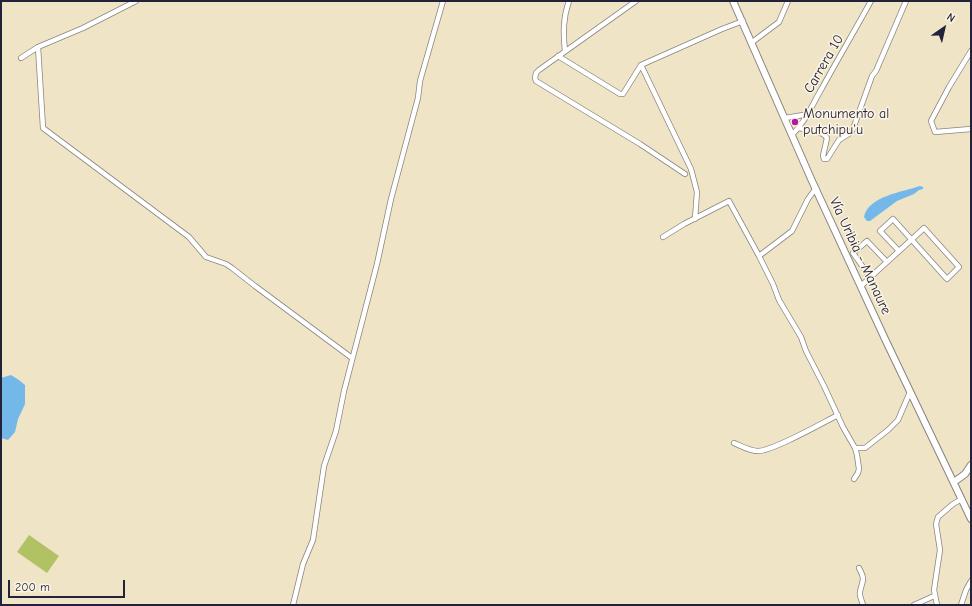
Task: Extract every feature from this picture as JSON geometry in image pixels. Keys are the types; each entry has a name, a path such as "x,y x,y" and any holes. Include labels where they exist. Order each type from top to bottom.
{"main road":[{"name":"Vía Uribia - Manaure","path":"733,1 784,118 861,286 971,519"},
{"path":"954,482 965,474 971,465"}],"street":[{"path":"21,58 38,47 83,28 136,1"},
{"path":"293,605 303,564 312,540 324,466 336,431 352,358 391,199 418,98 420,81 443,1"},
{"path":"565,51 564,16 569,1"},
{"path":"636,1 558,56 536,73 534,78 536,81 640,144 684,174"},
{"path":"751,43 779,22 788,1"},
{"name":"Carrera 10","path":"792,135 809,114 821,89 850,41 871,1"},
{"path":"799,128 813,131 825,136 823,156 825,160 839,140 850,133 853,129 872,76 876,71 906,1"},
{"path":"558,56 621,94 624,94 641,65 722,28 743,21"},
{"path":"38,47 43,128 189,237 206,257 226,264 232,268 352,358"},
{"path":"971,51 949,87 931,121 936,132 971,129"},
{"path":"641,65 696,184 698,192 695,219"},
{"path":"784,118 809,114"},
{"path":"759,256 792,230 808,199 816,188"},
{"path":"663,237 729,201 759,256 779,300 801,337 806,351 855,448 858,455 859,469 854,479"},
{"path":"861,286 870,277 887,262 899,251 911,240 924,228 960,267 947,279 911,240 893,219 880,231 899,251"},
{"path":"870,277 853,253 867,241 887,262"},
{"path":"855,448 860,449 870,445 898,420 910,392"},
{"path":"734,443 751,450 759,451 777,445 838,415"},
{"path":"937,605 934,596 934,584 940,550 936,524 938,517 953,504 962,500"},
{"path":"859,568 863,578 863,585 860,593 863,605"},
{"path":"961,605 971,581"},
{"path":"914,605 934,596"}],"green space":[{"path":"29,535 59,556 47,573 17,552"}],"water":[{"path":"920,186 923,187 923,189 897,201 870,221 867,221 864,217 872,204 879,200 887,196"},
{"path":"11,375 25,385 25,404 18,419 15,432 8,440 1,438 1,378"}],"place":[{"name":"Monumento al putchipu'u","path":"795,122"}]}
